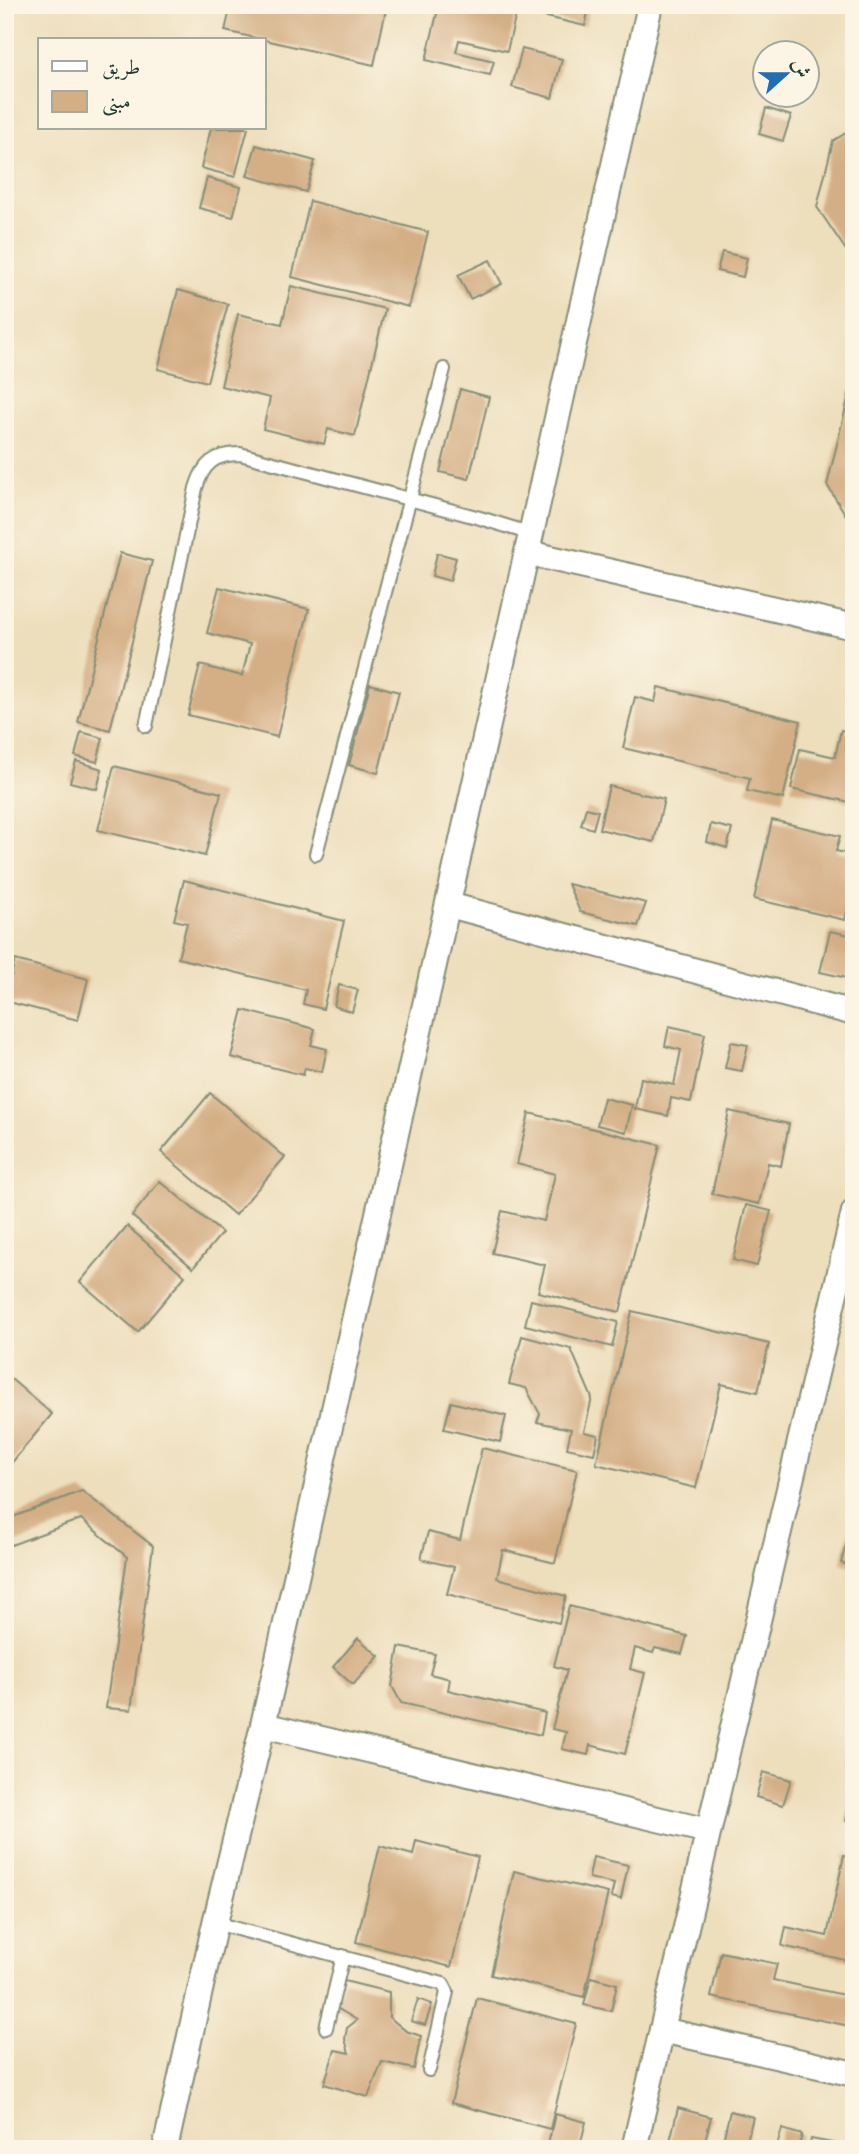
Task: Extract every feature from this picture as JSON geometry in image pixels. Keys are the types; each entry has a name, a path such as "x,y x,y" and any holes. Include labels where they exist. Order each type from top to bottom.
{"street":[{"path":"165,2149 449,905 650,5"},
{"path":"530,544 854,627"},
{"path":"449,905 854,1013"},
{"path":"634,2149 854,1212"},
{"path":"263,1726 708,1831"},
{"path":"662,2030 854,2074"}],"lane":[{"path":"316,854 444,369"},
{"path":"146,726 199,476 215,458 240,454 410,499 530,544"},
{"path":"215,1923 439,1982 446,1987 447,1992 429,2070"},
{"path":"326,2028 343,1956"}],"building":[{"path":"231,5 387,5 374,65 266,40 266,38 225,31"},
{"path":"439,5 589,7 585,26 517,10 507,51 459,40 456,52 494,61 490,75 426,60"},
{"path":"522,49 562,59 552,98 512,87"},
{"path":"766,108 791,116 783,141 759,134"},
{"path":"854,128 854,262 817,207 833,141"},
{"path":"210,130 247,130 235,177 201,168"},
{"path":"256,145 315,161 306,192 247,176"},
{"path":"207,178 241,187 233,217 199,208"},
{"path":"310,201 428,232 409,307 292,277"},
{"path":"722,252 747,258 743,277 717,271"},
{"path":"490,260 502,284 470,299 458,275"},
{"path":"291,286 385,309 355,436 328,429 324,444 263,429 270,398 221,386 238,314 282,324"},
{"path":"178,290 228,304 207,382 158,369"},
{"path":"460,389 489,397 469,479 440,472"},
{"path":"854,389 854,528 827,485 850,391"},
{"path":"120,553 152,561 110,730 78,722"},
{"path":"437,553 456,558 450,581 432,576"},
{"path":"219,587 309,609 277,737 188,715 200,665 242,676 250,644 207,633"},
{"path":"370,684 399,692 378,773 349,765"},
{"path":"658,687 801,721 783,799 747,791 750,778 623,748 635,697 655,702"},
{"path":"841,730 854,733 854,803 791,789 800,749 835,757"},
{"path":"81,732 103,738 97,762 75,756"},
{"path":"76,761 102,769 97,789 70,782"},
{"path":"114,766 221,793 205,856 98,830"},
{"path":"609,786 664,799 654,842 599,829"},
{"path":"586,808 598,811 593,829 581,825"},
{"path":"772,820 840,836 836,851 854,855 854,881 845,920 754,899"},
{"path":"711,824 732,829 727,848 707,842"},
{"path":"184,880 344,921 323,1009 303,1004 306,990 178,958 187,923 174,920"},
{"path":"568,884 646,903 638,926 580,912"},
{"path":"830,931 854,936 854,951 847,978 820,972"},
{"path":"15,960 88,979 78,1020 5,1001"},
{"path":"339,985 358,990 352,1012 334,1006"},
{"path":"243,1010 315,1029 311,1045 327,1049 322,1072 305,1068 303,1075 231,1057"},
{"path":"669,1026 705,1034 691,1102 671,1098 668,1116 635,1109 641,1078 674,1085 681,1050 665,1046"},
{"path":"731,1042 748,1045 742,1071 725,1068"},
{"path":"210,1093 285,1157 235,1215 161,1152"},
{"path":"604,1098 632,1105 626,1132 597,1125"},
{"path":"729,1111 789,1124 781,1166 768,1163 759,1204 712,1194"},
{"path":"529,1113 660,1145 620,1312 538,1292 545,1265 492,1253 502,1211 544,1221 555,1174 517,1164"},
{"path":"160,1181 222,1233 193,1268 132,1216"},
{"path":"746,1205 771,1211 757,1266 733,1260"},
{"path":"127,1226 185,1276 138,1332 80,1282"},
{"path":"531,1300 618,1322 612,1347 525,1325"},
{"path":"632,1311 769,1344 758,1392 721,1384 696,1488 596,1464"},
{"path":"522,1336 571,1349 592,1398 584,1432 598,1435 594,1454 567,1448 571,1429 537,1422 540,1414 526,1388 509,1384"},
{"path":"11,1379 52,1414 5,1471 5,1385"},
{"path":"451,1402 506,1416 500,1442 444,1429"},
{"path":"482,1448 577,1470 555,1563 503,1550 497,1578 566,1596 559,1623 447,1594 454,1567 421,1559 428,1532 460,1540"},
{"path":"82,1491 153,1546 131,1710 106,1708 127,1557 81,1519 6,1547 5,1544 5,1520"},
{"path":"854,1519 854,1567 841,1563"},
{"path":"569,1606 687,1636 682,1654 655,1648 653,1653 635,1648 630,1669 645,1673 625,1754 590,1745 588,1755 562,1749 566,1732 552,1729 567,1670 554,1666"},
{"path":"358,1638 379,1656 353,1685 333,1667"},
{"path":"399,1647 435,1654 430,1674 450,1679 448,1690 545,1713 541,1735 401,1703 392,1686"},
{"path":"854,1737 854,1767 846,1766"},
{"path":"763,1772 791,1780 783,1805 756,1797"},
{"path":"854,1791 854,1823 846,1821"},
{"path":"416,1841 478,1857 451,1967 356,1942 380,1846 413,1855"},
{"path":"844,1855 854,1857 854,1962 782,1946 786,1927 827,1936"},
{"path":"593,1857 628,1865 621,1899 611,1897 614,1884 589,1878"},
{"path":"514,1871 608,1893 584,1997 491,1975"},
{"path":"721,1952 777,1964 773,1980 854,1997 854,2027 711,1997"},
{"path":"591,1977 617,1984 611,2011 584,2005"},
{"path":"344,1981 389,1992 389,2017 406,2031 421,2036 414,2069 382,2062 368,2097 324,2084 335,2050 349,2053 345,2039 347,2028 357,2020 335,2007"},
{"path":"477,1998 576,2024 550,2129 451,2103"},
{"path":"418,1999 432,2004 425,2025 411,2021"},
{"path":"678,2108 711,2117 703,2149 670,2141"},
{"path":"730,2111 753,2117 745,2149 721,2149"},
{"path":"555,2114 586,2122 579,2149 547,2149"},
{"path":"782,2129 802,2135 798,2149 776,2149"},
{"path":"811,2139 854,2147 854,2149 809,2149"}]}
